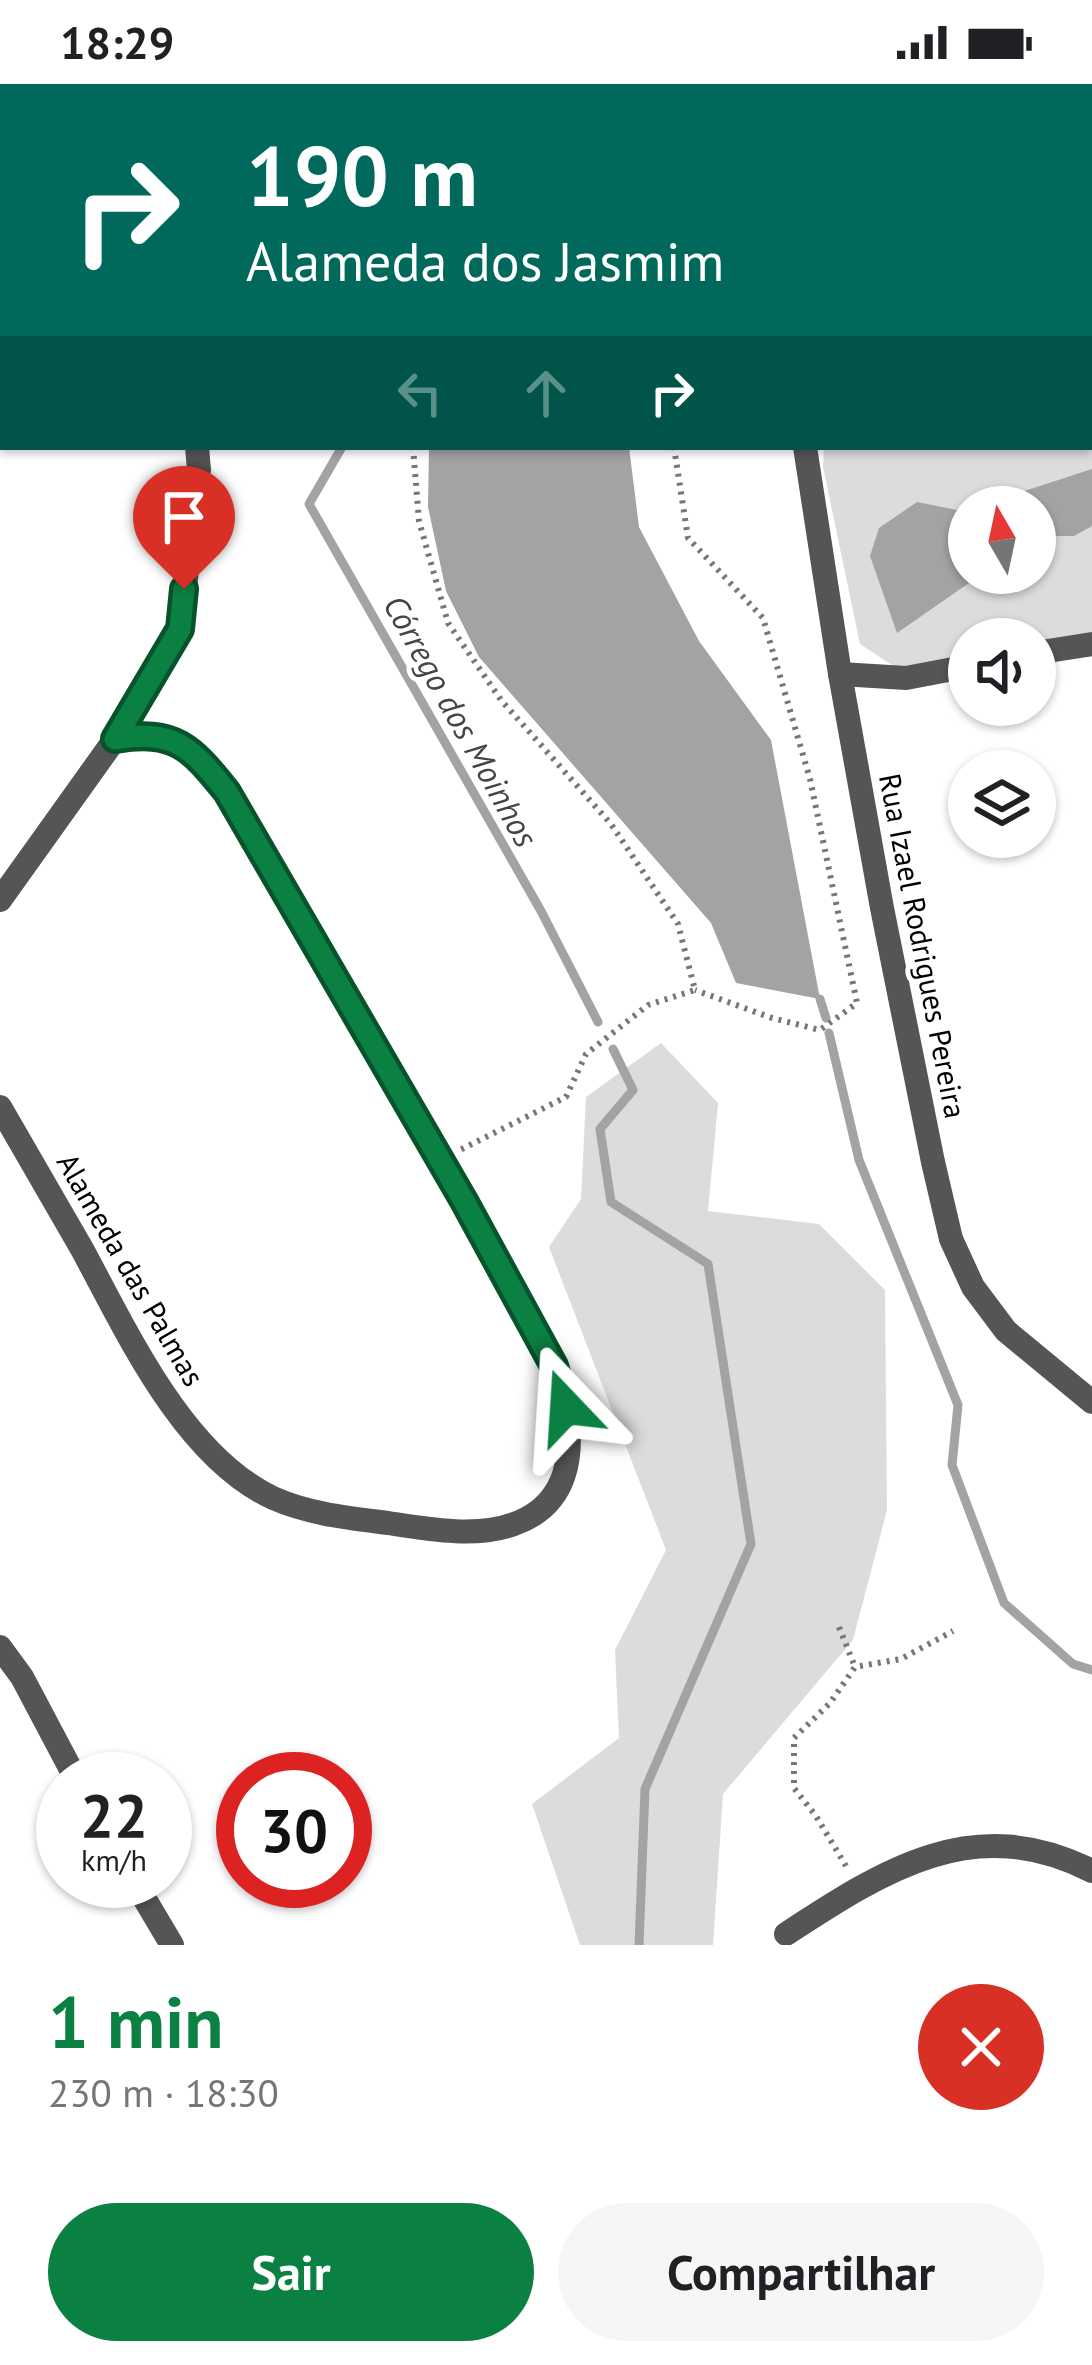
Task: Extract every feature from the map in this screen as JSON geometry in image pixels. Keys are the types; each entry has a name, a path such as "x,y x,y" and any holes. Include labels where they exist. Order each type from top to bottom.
{"street":[{"path":"0,900 115,739 180,629 199,470 197,450"},
{"name":"Rua Izael Rodrigues Pereira","path":"805,450 882,908 951,1239 973,1287 1006,1331 1092,1402"},
{"path":"1056,650 1092,644"},
{"path":"840,674 906,678 948,670"},
{"name":"Alameda das Palmas","path":"0,1107 139,1354 194,1436 232,1472 273,1498 322,1514 464,1531 505,1528 533,1518 553,1500 566,1475 566,1407 554,1366 441,1160 227,792 200,757 169,739 143,734 115,739"},
{"path":"0,1647 22,1677 62,1752"},
{"path":"786,1934 896,1868 948,1851 1018,1846 1092,1871"},
{"path":"150,1908 172,1945"}],"path":[{"path":"413,450 419,521 448,623 501,700 611,824 678,924 695,990"},
{"path":"441,1160 566,1097 586,1054 648,1005 695,990 820,1030 857,1003 810,779 763,618 688,538 674,450"},
{"path":"839,1627 854,1667"},
{"path":"859,1887 794,1788 794,1738 830,1702 854,1667 901,1659 953,1631"}],"shaded area":[{"path":"429,450 629,450 639,527 699,641 771,740 820,999 736,983 711,923 479,657 446,591 428,507"},
{"path":"824,450 1092,450 1092,633 1056,641 1056,618 948,618 948,664 895,667 860,644 823,467"},
{"path":"1092,469 1092,526 1074,536 1056,536 1056,486 1040,486"},
{"path":"917,502 948,508 948,594 953,594 897,633 870,556 879,528"},
{"path":"661,1043 718,1103 708,1211 819,1224 885,1290 887,1510 853,1640 723,1794 713,1945 580,1945 532,1804 619,1738 615,1650 666,1550 549,1247 581,1199 586,1097"}],"waterway":[{"name":"Córrego dos Moinhos","path":"340,450 309,504 541,911 598,1022"},
{"path":"820,999 826,1018"},
{"path":"829,1033 859,1160 958,1405 952,1465 1004,1603 1073,1664 1092,1670"},
{"name":"Córrego dos Moinhos","path":"613,1049 633,1090 600,1129 611,1202 708,1264 751,1544 645,1789 639,1945"}],"route":[{"path":"184,589 180,629 115,739 143,734 169,739 200,757 227,792 464,1201 554,1366 566,1407"}]}
